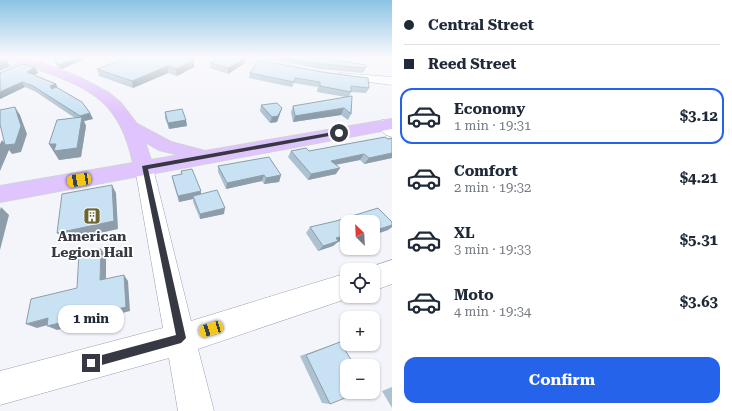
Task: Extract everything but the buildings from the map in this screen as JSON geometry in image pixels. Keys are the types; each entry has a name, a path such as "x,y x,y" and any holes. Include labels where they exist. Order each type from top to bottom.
{"main road":[{"path":"65,76 103,94 118,106 133,128 144,168"},
{"path":"0,194 207,156 389,127"},
{"path":"133,128 165,146 207,156"}],"street":[{"path":"350,76 392,81"},
{"path":"144,168 196,411"},
{"path":"380,276 392,272"},
{"path":"0,388 181,338 340,288"}],"place":[{"name":"American Legion Hall","path":"92,216"}],"route":[{"path":"91,363 181,338 144,168 339,133"}]}
